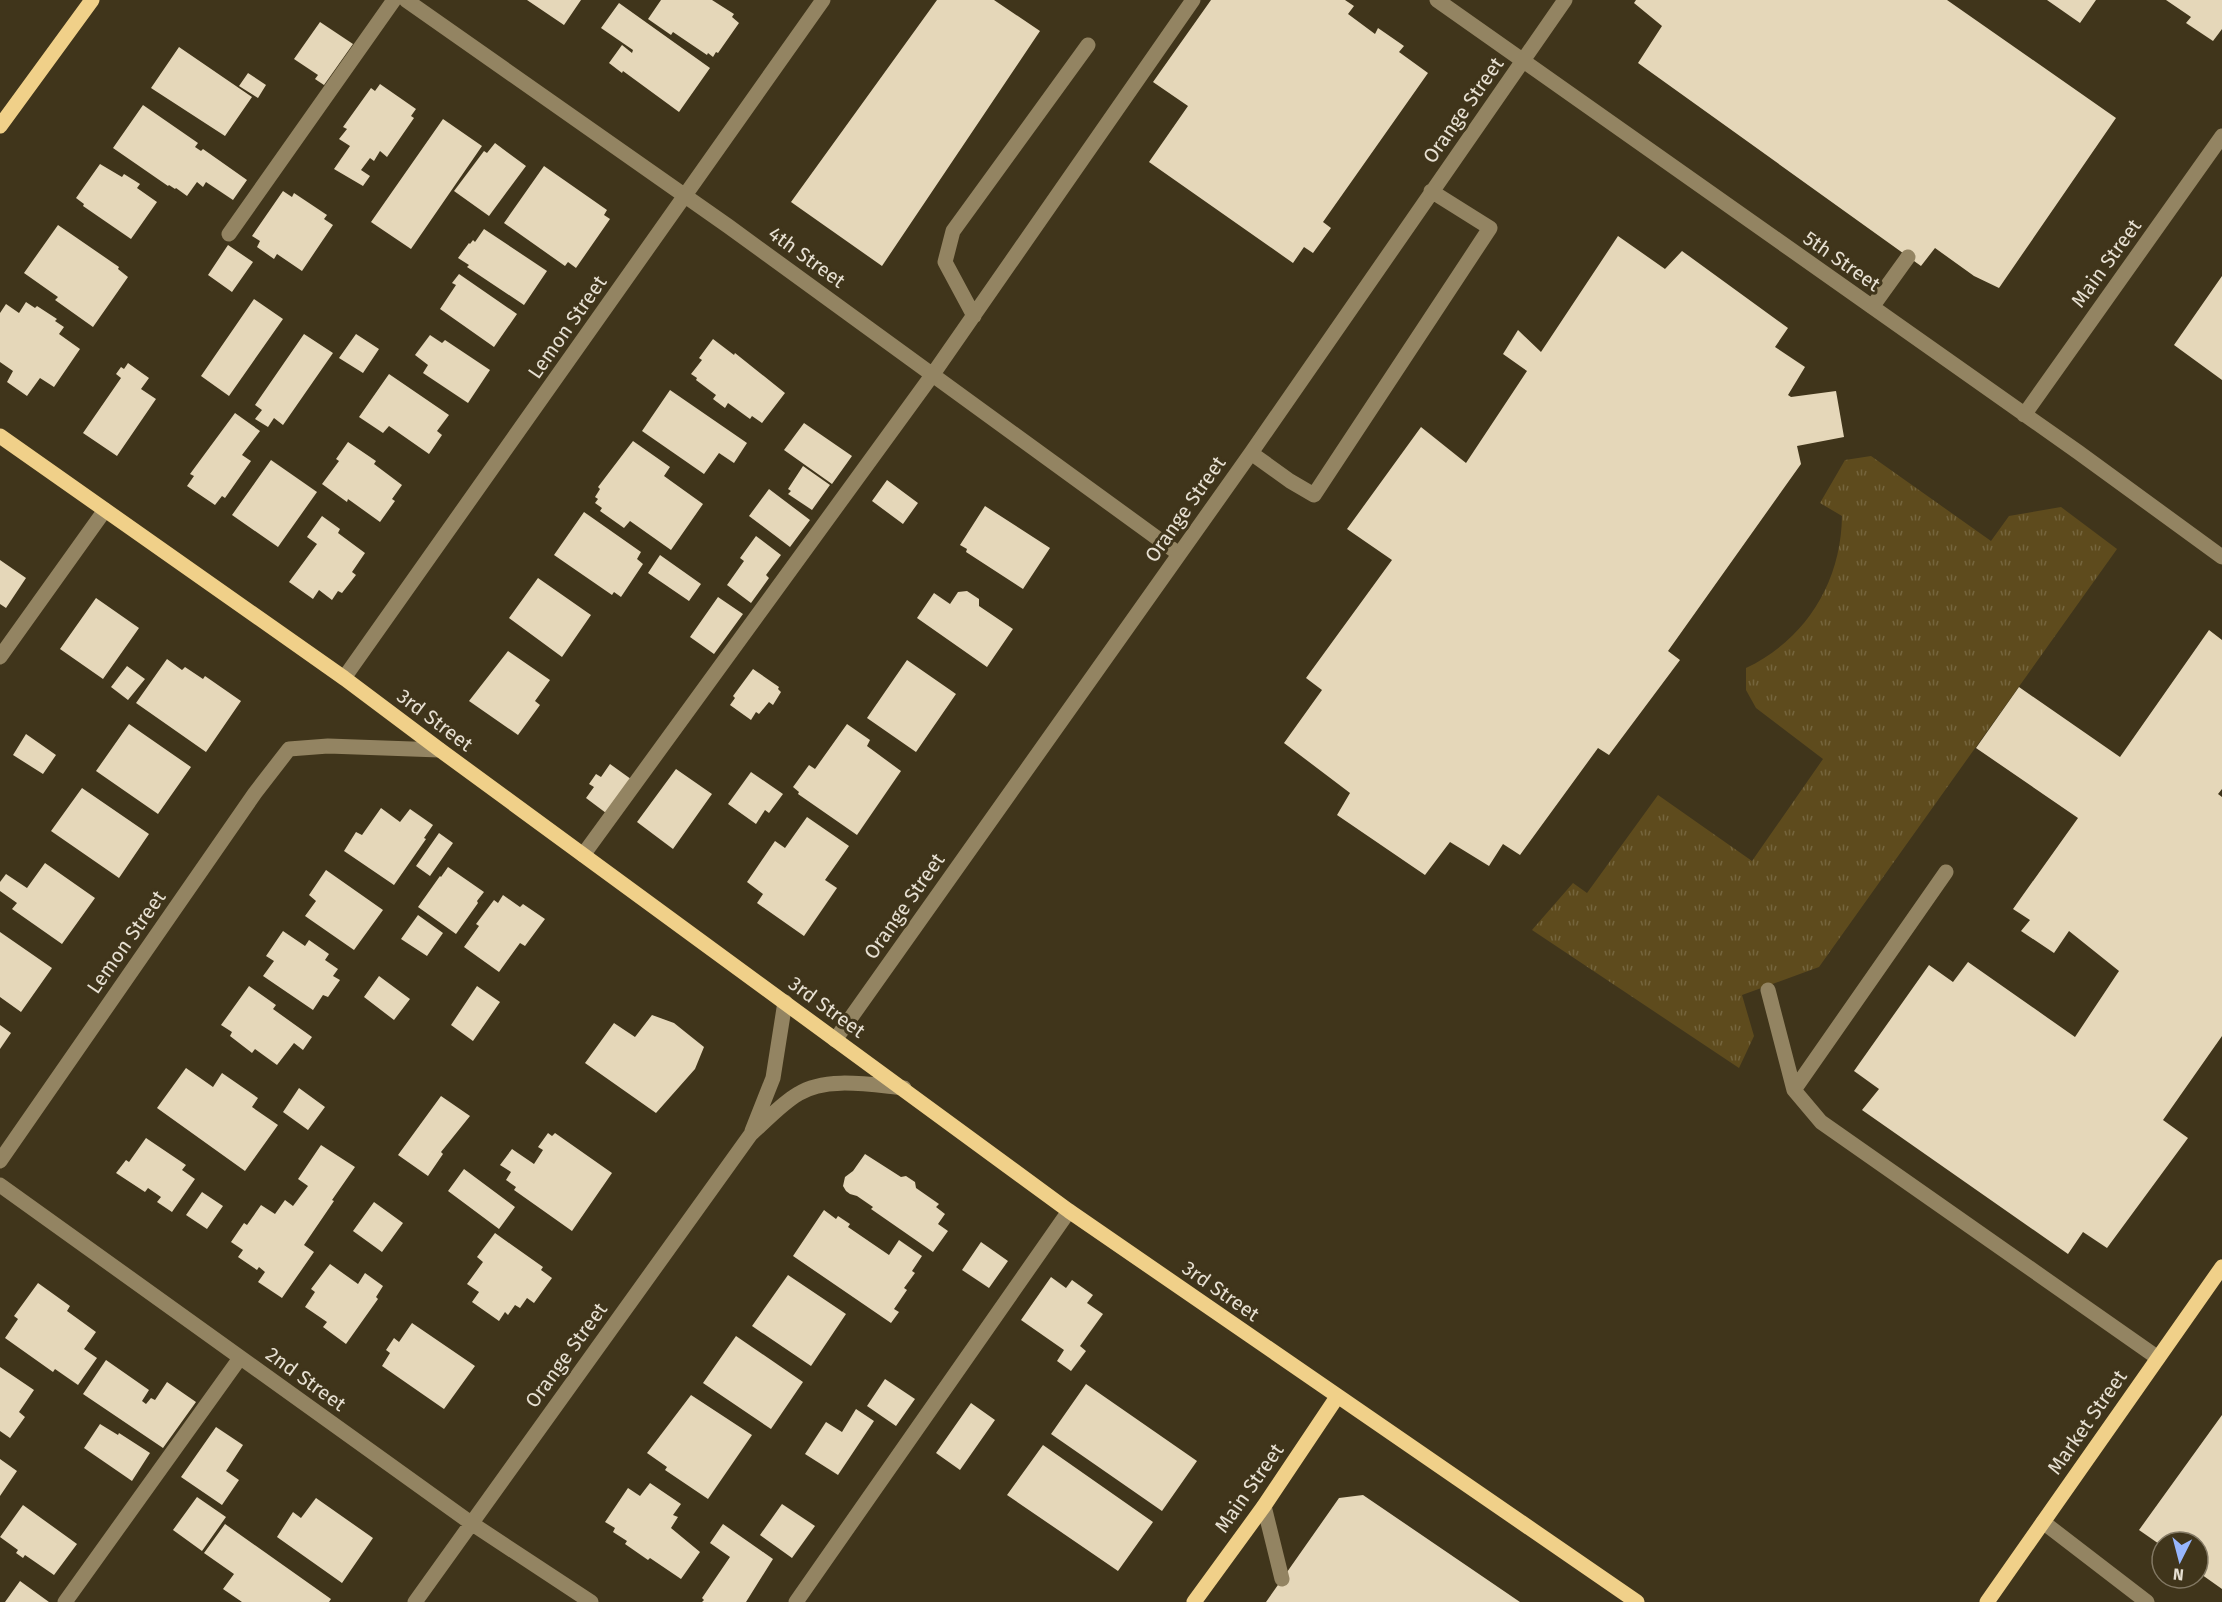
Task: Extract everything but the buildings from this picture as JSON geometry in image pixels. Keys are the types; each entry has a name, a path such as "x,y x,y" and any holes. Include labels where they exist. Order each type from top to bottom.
{"main road":[{"path":"0,126 92,0"},
{"name":"3rd Street","path":"0,436 344,678 1069,1211 1637,1602"},
{"name":"Market Street","path":"1986,1602 2158,1358 2220,1275"},
{"name":"Main Street","path":"1194,1602 1264,1506 1337,1397"}],"street":[{"path":"229,234 394,0"},
{"name":"4th Street","path":"406,0 685,196 1179,554"},
{"name":"Lemon Street","path":"344,678 823,0"},
{"path":"583,855 933,374 1193,0"},
{"name":"5th Street","path":"1437,0 2222,557"},
{"name":"Orange Street","path":"835,1040 1251,453 1565,0"},
{"path":"974,316 945,262 953,231 1088,45"},
{"name":"Main Street","path":"2024,415 2222,136"},
{"path":"1251,453 1314,495 1490,228 1431,191"},
{"path":"1872,307 1908,258"},
{"path":"0,657 105,510"},
{"name":"Lemon Street","path":"0,1161 255,793 289,749 328,746 440,750"},
{"path":"1794,1090 1946,872"},
{"path":"1768,990 1794,1090 1821,1122 2158,1358"},
{"name":"Orange Street","path":"751,1134 773,1078 785,1002"},
{"name":"Orange Street","path":"415,1602 751,1134 799,1093 834,1082 904,1088"},
{"name":"2nd Street","path":"0,1185 471,1523 591,1602"},
{"path":"796,1602 1069,1211"},
{"path":"65,1602 240,1358"},
{"path":"1264,1506 1282,1579"},
{"path":"2043,1522 2147,1602"}],"green space":[{"path":"1871,456 1991,541 2009,516 2061,507 2117,549 1819,967 1742,995 1754,1036 1739,1068 1532,930 1573,883 1587,893 1658,795 1752,861 1823,759 1756,708 1746,690 1746,668 1767,656 1786,641 1816,606 1835,564 1842,516 1820,503 1845,460"}]}
